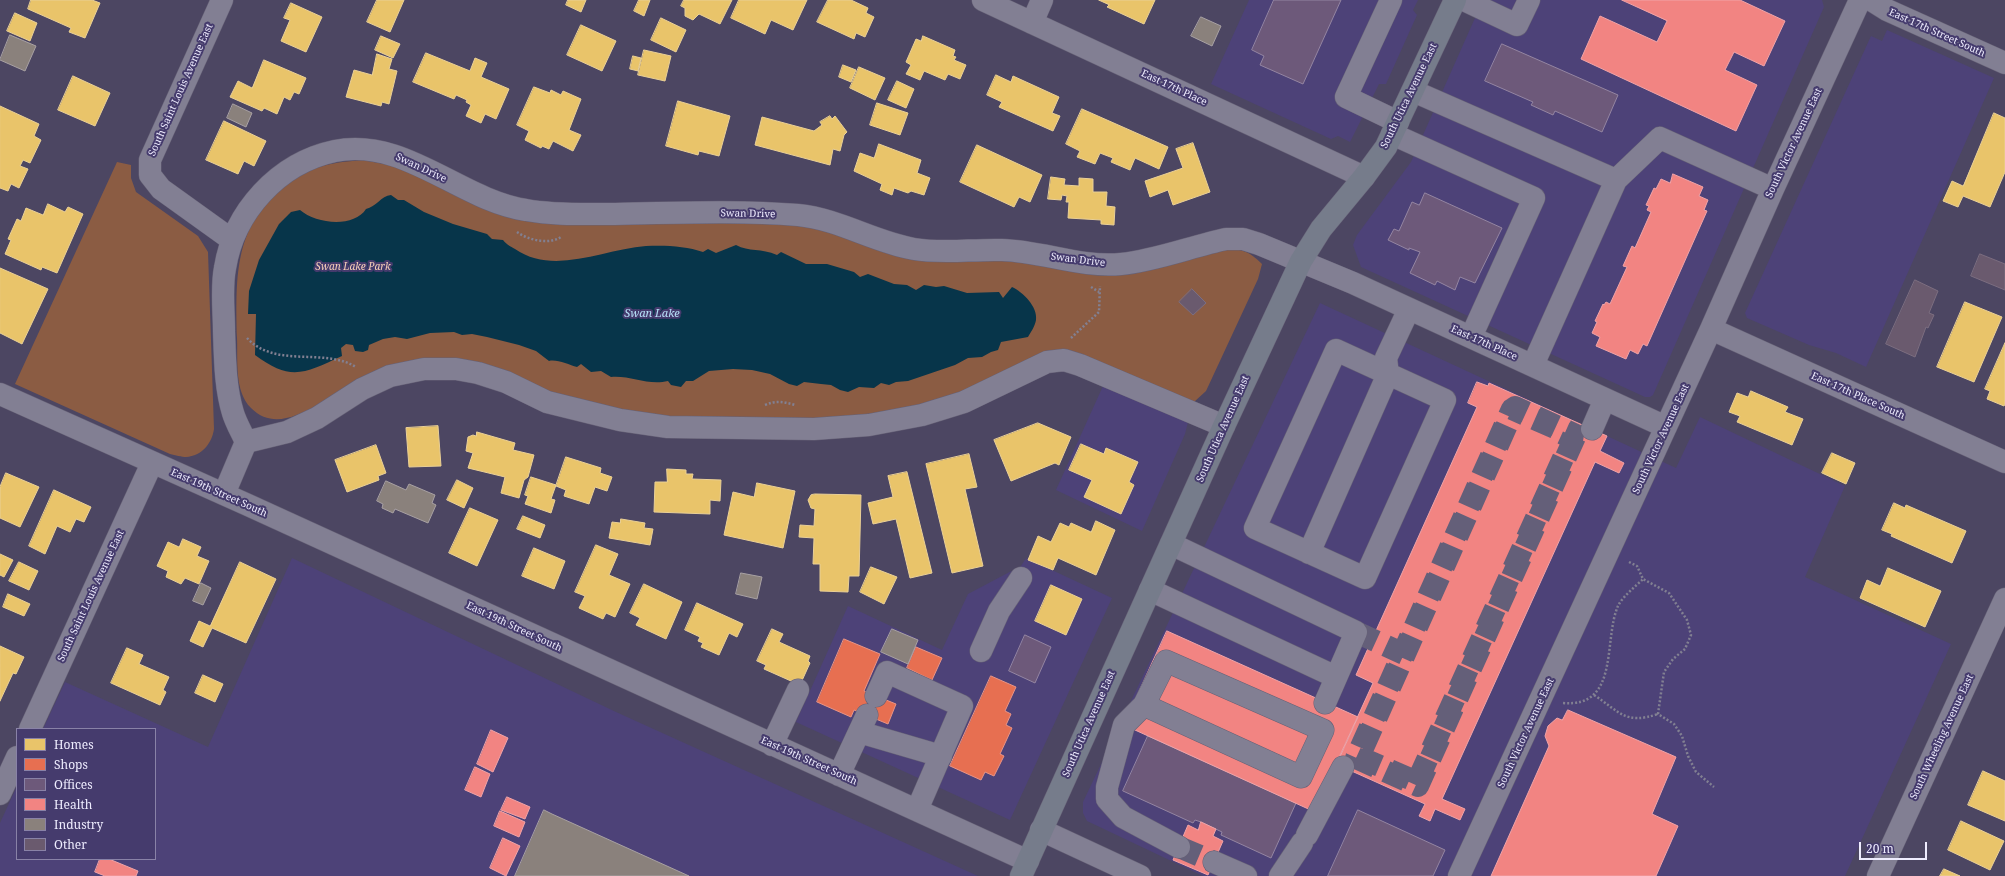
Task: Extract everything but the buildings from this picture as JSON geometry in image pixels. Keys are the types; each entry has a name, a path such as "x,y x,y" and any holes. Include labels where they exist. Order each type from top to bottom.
{"main road":[{"name":"South Utica Avenue East","path":"1024,868 1224,426 1301,261 1321,229 1364,177 1395,128 1455,0"}],"street":[{"name":"South Saint Louis Avenue East","path":"222,0 150,160 150,175 161,189 232,240"},
{"name":"East 17th Place","path":"983,0 1364,177"},
{"path":"1032,23 1042,0"},
{"path":"1391,0 1346,97 1395,128 1534,198 1471,337"},
{"path":"1464,0 1517,25 1529,0"},
{"name":"South Victor Avenue East","path":"1459,876 1711,329 1773,189 1860,0"},
{"name":"East 17th Street South","path":"1871,0 1887,10 2005,63"},
{"path":"1413,91 1616,180"},
{"path":"1533,365 1616,180 1660,138 1773,189"},
{"name":"Swan Drive","path":"232,240 259,196 273,182 295,166 324,154 339,150 362,150 390,154 417,164 488,199 525,210 586,214 761,213 798,215 819,218 884,242 914,249 941,252 974,250 1025,251 1058,259 1101,264 1122,264 1226,238 1242,239 1259,244 1301,261"},
{"path":"224,494 246,442 233,413 225,366 224,271 232,240"},
{"name":"East 17th Place","path":"1301,261 1533,365 1666,427"},
{"path":"1309,553 1388,374 1386,358 1416,312"},
{"name":"East 17th Place South","path":"1711,329 2005,462"},
{"path":"1336,350 1445,400 1364,578 1309,553 1255,528 1336,350"},
{"path":"246,442 287,432 318,418 362,389 390,376 424,369 456,369 478,373 506,382 547,402 620,420 668,427 814,430 869,425 922,415 964,402 1047,362 1064,360 1080,365 1224,426"},
{"name":"East 19th Street South","path":"0,394 152,464 224,494 917,810 1024,868"},
{"path":"1592,430 1605,398"},
{"name":"South Saint Louis Avenue East","path":"30,728 152,464"},
{"path":"1171,544 1356,632 1325,703"},
{"path":"981,651 999,611 1021,578"},
{"path":"1150,590 1336,677"},
{"name":"South Wheeling Avenue East","path":"1878,876 2005,599"},
{"path":"1144,706 1301,777 1323,730 1166,660 1144,706 1124,725 1107,787 1107,799 1123,817 1179,847"},
{"path":"876,696 887,672 962,706 917,810"},
{"path":"772,745 798,690"},
{"path":"839,775 863,724 940,756"},
{"path":"0,794 11,756"},
{"path":"1280,876 1304,839 1343,767"},
{"path":"1041,830 1140,876"},
{"path":"1214,862 1246,876"}],"path":[{"path":"1067,342 1099,312 1101,264"},
{"path":"253,345 279,355 296,357 332,357 347,361 358,369"},
{"path":"761,407 771,402 782,402 802,409"},
{"path":"1542,698 1554,702 1576,704 1594,695 1608,669 1612,624 1618,605 1643,580 1669,593 1687,620 1691,635 1685,649 1673,659 1664,672 1658,714"},
{"path":"1594,695 1619,715 1636,718 1658,714 1674,724 1682,736 1688,756 1696,772 1714,787"}],"shaded area":[{"path":"1249,0 1418,0 1413,10 1417,15 1386,84 1379,84 1350,142 1338,136 1331,139 1211,84"},
{"path":"1483,0 1822,0 1824,7 1653,395 1650,397 1645,397 1361,267 1353,245 1357,235 1411,162"},
{"path":"1887,30 1994,78 1866,367 1836,353 1809,345 1747,318 1745,313 1871,36 1882,41"},
{"path":"1320,303 1676,468 1700,417 1845,486 1805,577 1951,644 1845,876 1203,876 1087,821 1083,813 1083,802"},
{"path":"1103,386 1188,422 1185,434 1142,531 1056,490"},
{"path":"292,558 616,712 978,876 0,876 0,823 16,788 16,860 156,860 156,728 43,728 65,682 208,747"},
{"path":"1026,558 1112,598 1010,820 796,722 848,606 942,650 968,594 1021,566"}],"green space":[{"name":"Swan Lake Park","path":"363,160 400,167 472,202 802,224 946,262 1234,249 1248,253 1262,264 1258,279 1206,391 1194,402 1055,351 1036,355 966,391 921,407 840,419 680,417 639,414 556,396 475,363 315,407 291,417 283,419 266,418 251,408 242,393 239,384 237,365 237,297 240,258 245,239 253,222 265,205 290,182 319,167 329,164"},
{"path":"117,162 131,165 131,178 136,192 198,236 208,252 214,429 211,439 205,448 192,456 184,457 170,454 15,384"}],"water":[{"name":"Swan Lake","path":"391,195 398,200 404,200 424,212 453,224 487,234 492,239 503,240 510,246 530,257 563,261 646,246 675,246 703,252 708,249 716,253 736,245 746,249 766,251 777,255 781,252 806,264 827,264 854,272 860,277 868,274 894,284 907,285 916,290 924,285 936,287 944,286 967,293 999,292 1003,298 1012,287 1021,292 1029,300 1035,310 1036,320 1028,337 1001,342 998,350 982,357 968,358 955,365 908,381 896,382 889,385 881,383 874,388 859,387 848,392 831,385 804,382 797,386 789,384 770,374 752,370 733,369 709,371 693,381 686,381 681,387 671,385 668,381 653,382 625,377 611,377 601,371 591,372 581,364 577,367 559,361 549,361 536,351 519,345 472,334 462,335 454,332 430,333 407,339 395,337 383,339 369,345 368,350 363,352 355,351 353,345 346,344 341,348 342,356 318,367 298,372 289,372 279,369 255,355 256,314 248,314 249,291 259,260 279,224 291,212 300,210 307,215 325,221 334,222 353,219 384,197"}],"tunnel":[{"path":"1575,437 1418,786 1356,758 1512,409 1573,436 1417,782 1359,757 1515,407 1578,436"},
{"path":"1356,632 1404,654"},
{"path":"1179,847 1214,862"}]}
